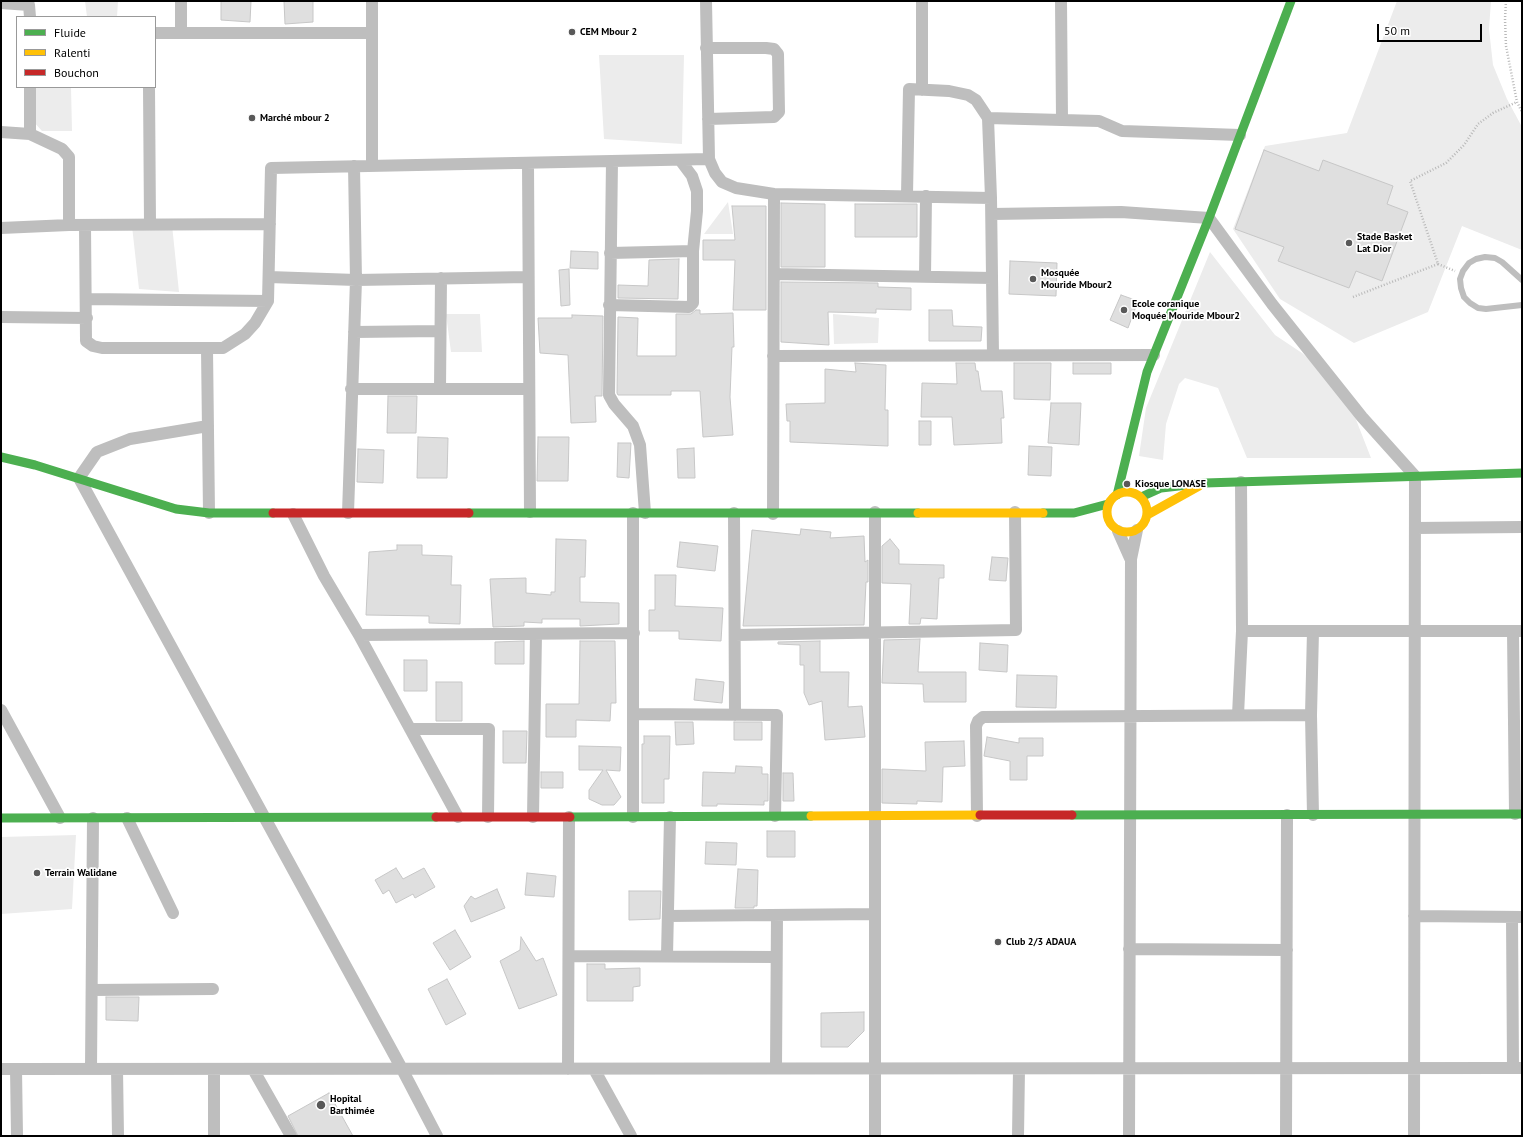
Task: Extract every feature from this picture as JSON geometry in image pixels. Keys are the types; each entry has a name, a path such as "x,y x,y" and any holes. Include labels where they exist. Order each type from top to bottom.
{"street":[{"path":"181,1 181,33"},
{"path":"372,1 372,166"},
{"path":"706,1 709,159 715,173 722,182 736,188 774,194 907,195 992,198"},
{"path":"922,1 922,90"},
{"path":"1061,1 1062,119"},
{"path":"1117,495 1147,372 1209,218 1291,1"},
{"path":"1,3 30,5 30,16"},
{"path":"156,33 372,33"},
{"path":"706,48 766,48 774,49 778,54 779,112 774,117 708,119"},
{"path":"30,88 30,134"},
{"path":"149,88 150,224"},
{"path":"907,195 908,89 949,91 968,95 976,100 988,118 992,198 993,355"},
{"path":"988,118 1099,121 1122,131 1240,135"},
{"path":"1,132 30,134 62,149 69,157 69,225"},
{"path":"85,225 86,341 93,346 102,348 224,348 235,342 255,323 268,301 271,168 709,159"},
{"path":"609,305 691,306 693,303 693,251 697,211 697,191 692,176 680,160"},
{"path":"612,161 609,395 614,404 633,426 640,445 634,633 633,817"},
{"path":"528,163 530,512"},
{"path":"348,513 351,389 356,280 354,166"},
{"path":"773,514 774,194"},
{"path":"925,277 926,196"},
{"path":"992,214 1122,212 1209,218 1282,316 1362,416 1414,476 1414,1136"},
{"path":"1,228 69,225 270,224"},
{"path":"610,253 693,251"},
{"path":"774,274 992,278"},
{"path":"269,277 356,280 528,277"},
{"path":"440,389 441,278"},
{"path":"86,299 268,301"},
{"path":"1,317 87,318"},
{"path":"354,332 440,331"},
{"path":"207,349 209,513"},
{"path":"773,356 1154,355"},
{"path":"351,389 529,390"},
{"path":"79,478 98,452 130,439 208,426"},
{"path":"1,457 79,478 176,509 209,513 293,514 530,512 773,514 875,512 1074,512 1108,504 1117,495 1129,492 1138,496 1145,502 1147,515 1142,526 1137,530 1124,532 1118,530 1109,522 1107,516 1108,504"},
{"path":"1124,463 1138,496"},
{"path":"1138,496 1161,488 1205,483 1522,473"},
{"path":"79,478 263,818 402,1069 437,1136"},
{"path":"1238,715 1242,631 1241,482"},
{"path":"1147,515 1205,483"},
{"path":"875,512 875,1136"},
{"path":"735,635 1016,630 1015,512"},
{"path":"1074,512 1093,519 1109,522"},
{"path":"734,513 735,715"},
{"path":"293,514 324,576 359,635 458,817"},
{"path":"1414,528 1522,527"},
{"path":"1118,530 1131,559"},
{"path":"1129,1136 1131,559 1137,530"},
{"path":"1,818 1518,814 1518,631 1242,631"},
{"path":"1312,815 1311,715 1313,631"},
{"path":"359,635 634,633"},
{"path":"533,817 536,634"},
{"path":"634,714 777,715 775,816"},
{"path":"2,715 60,818"},
{"path":"977,816 976,726 978,721 984,717 1311,715"},
{"path":"410,729 489,729 488,817"},
{"path":"1286,1136 1287,815"},
{"path":"568,1069 569,817"},
{"path":"667,956 670,817"},
{"path":"91,1069 93,818"},
{"path":"127,818 173,913"},
{"path":"668,916 875,914"},
{"path":"776,1068 777,915"},
{"path":"1,1069 1518,1068 1517,917 1414,916"},
{"path":"1129,949 1287,950"},
{"path":"569,956 776,957"},
{"path":"92,990 213,989"},
{"path":"16,1069 17,1136"},
{"path":"117,1069 118,1136"},
{"path":"214,1069 214,1136"},
{"path":"253,1069 291,1136"},
{"path":"594,1069 630,1136"},
{"path":"1018,1136 1019,1069"}],"lane":[{"path":"1522,280 1502,262 1494,258 1485,257 1476,259 1469,263 1462,273 1460,288 1464,297 1478,308 1486,309 1522,305"}],"path":[{"path":"1506,1 1506,46 1517,102 1522,112"},
{"path":"1438,264 1410,181 1446,163 1464,145 1478,124 1493,114 1517,102"},
{"path":"1353,297 1438,264 1462,273"}],"shaded area":[{"path":"85,1 118,1 117,16 87,16"},
{"path":"1397,1 1491,1 1489,29 1493,65 1507,99 1522,127 1522,250 1462,226 1428,312 1354,343 1280,299 1233,229 1265,146 1347,133"},
{"path":"599,55 684,55 682,144 604,139"},
{"path":"35,88 71,88 72,131 42,131 33,121"},
{"path":"728,202 733,234 704,234"},
{"path":"172,225 179,292 139,289 132,226"},
{"path":"1210,252 1275,335 1302,353 1331,379 1348,399 1371,458 1247,458 1218,388 1185,378 1179,384 1166,424 1163,460 1139,456 1146,408"},
{"path":"446,314 480,314 482,352 451,352"},
{"path":"833,314 879,318 878,343 834,344"},
{"name":"Terrain Walidane","path":"76,835 72,909 1,914 1,837"}],"building":[{"path":"221,1 251,1 250,22 221,20"},
{"path":"284,1 313,1 313,22 285,24"},
{"path":"1264,150 1319,171 1323,160 1393,186 1387,204 1408,212 1382,281 1356,271 1349,288 1278,261 1284,247 1235,229"},
{"path":"781,203 825,204 825,267 781,267"},
{"path":"855,204 917,204 917,237 855,237"},
{"path":"732,206 766,206 766,310 733,310 735,260 703,260 703,240 735,240"},
{"path":"571,251 598,252 598,269 570,268"},
{"path":"679,259 678,299 618,298 618,285 648,286 649,260"},
{"name":"Mosquée Mouride Mbour2","path":"1010,261 1057,263 1056,296 1009,294"},
{"path":"569,269 570,305 561,306 559,270"},
{"path":"781,282 878,283 878,287 911,288 911,310 876,309 876,313 828,312 829,345 781,342"},
{"name":"Ecole coranique Moquée Mouride Mbour2","path":"1121,295 1138,301 1128,328 1110,320"},
{"path":"696,310 700,310 700,314 733,313 734,347 732,347 730,397 733,435 703,437 700,391 671,391 671,395 618,395 617,393 618,317 638,318 637,356 676,356 676,314 691,314"},
{"path":"929,310 952,310 953,326 982,327 981,341 929,341"},
{"path":"572,315 603,316 602,396 595,396 596,422 571,423 568,355 540,353 538,318 572,318"},
{"path":"855,363 886,365 885,410 888,410 888,446 790,442 790,421 787,421 786,404 825,403 825,369 856,372"},
{"path":"956,363 975,363 976,371 978,371 981,391 1002,391 1004,418 1001,418 1002,443 954,445 952,417 921,417 922,383 957,384"},
{"path":"1014,363 1051,363 1050,400 1014,399"},
{"path":"1073,363 1111,363 1111,374 1073,374"},
{"path":"388,396 417,396 416,433 387,433"},
{"path":"1051,403 1081,403 1079,445 1048,443"},
{"path":"919,421 931,421 931,445 919,445"},
{"path":"418,437 448,438 447,478 417,478"},
{"path":"538,437 569,437 568,481 537,481"},
{"path":"618,443 631,443 629,478 617,477"},
{"path":"1029,446 1052,447 1051,476 1028,475"},
{"path":"694,448 695,478 678,478 677,449"},
{"path":"358,449 384,450 383,483 357,482"},
{"path":"801,529 831,532 830,538 864,536 865,562 868,560 868,582 866,582 864,625 743,626 752,530 800,535"},
{"path":"556,539 586,540 585,577 580,577 580,602 619,603 619,624 580,626 580,619 542,619 542,623 524,622 524,626 493,627 490,579 526,578 526,593 551,595 551,592 555,592"},
{"path":"890,539 899,550 899,564 944,565 944,578 939,578 937,619 921,618 920,624 909,624 911,584 882,583 882,546"},
{"path":"680,542 718,546 715,571 677,567"},
{"path":"397,545 422,545 422,555 452,556 451,585 461,585 460,624 429,623 429,616 366,615 369,552 397,550"},
{"path":"992,557 1008,558 1006,581 989,580"},
{"path":"655,575 676,575 675,606 723,608 721,641 679,639 679,631 649,631 649,610 655,610"},
{"path":"920,639 918,672 966,672 966,702 924,702 923,684 882,683 884,640"},
{"path":"524,641 524,664 495,664 495,642"},
{"path":"580,641 615,641 616,703 611,703 610,721 576,720 576,737 546,737 546,704 579,704"},
{"path":"820,641 820,672 849,672 848,707 862,706 865,737 825,740 822,701 809,705 804,693 804,665 800,665 800,645 778,644 778,642"},
{"path":"980,643 1008,645 1007,672 979,670"},
{"path":"404,660 427,660 427,691 404,691"},
{"path":"1017,675 1057,676 1056,708 1016,707"},
{"path":"696,679 724,682 722,703 694,700"},
{"path":"436,682 462,682 462,721 436,721"},
{"path":"675,722 693,722 694,744 676,745"},
{"path":"734,722 762,722 762,740 734,740"},
{"path":"503,731 527,731 526,763 503,763"},
{"path":"644,736 670,736 669,779 664,779 664,803 642,803 642,744 644,744"},
{"path":"987,737 1019,743 1019,738 1043,738 1043,756 1027,756 1027,780 1010,780 1010,761 984,756"},
{"path":"964,741 965,766 943,767 942,802 917,801 917,804 882,803 882,769 926,771 925,742"},
{"path":"579,746 621,747 620,771 606,770 621,797 614,805 602,805 589,799 589,790 603,770 579,770"},
{"path":"736,766 762,767 762,774 768,774 768,801 764,801 764,805 717,804 717,806 702,806 703,772 735,773"},
{"path":"541,772 563,772 563,788 541,788"},
{"path":"783,773 793,773 794,801 783,801"},
{"path":"767,831 795,831 795,857 767,857"},
{"path":"706,842 737,843 736,865 705,864"},
{"path":"396,868 403,879 424,868 435,887 415,898 413,894 396,903 389,890 383,894 375,880"},
{"path":"738,869 758,870 757,906 754,906 754,908 735,908"},
{"path":"527,873 556,876 554,897 525,895"},
{"path":"497,889 505,908 471,922 464,906 471,896 475,899"},
{"path":"629,891 661,891 660,919 629,920"},
{"path":"455,930 471,957 450,970 433,943"},
{"path":"521,937 536,961 543,958 557,995 519,1009 500,961 520,950"},
{"path":"587,964 605,964 605,969 640,968 640,986 633,987 633,1001 587,1001"},
{"path":"447,979 466,1014 446,1025 428,989"},
{"path":"106,997 139,997 138,1021 106,1020"},
{"path":"864,1012 864,1031 848,1047 821,1047 821,1013"},
{"name":"Hopital Barthimée","path":"329,1093 353,1136 298,1136 288,1116"}],"traffic: fast":[{"path":"1117,495 1147,372 1209,218 1291,1"},
{"path":"1,457 35,465 176,509 209,513 273,513"},
{"path":"1141,497 1161,488 1205,483 1522,473"},
{"path":"1043,513 1074,513 1108,504"},
{"path":"469,513 918,513"},
{"path":"1072,815 1522,814"},
{"path":"570,817 811,816"},
{"path":"1,818 436,817"}],"traffic: slow":[{"path":"1147,515 1199,486"},
{"path":"1131,492 1138,495 1144,501 1147,512 1146,520 1138,529 1131,532 1123,532 1116,529 1108,520 1107,508 1110,501 1119,493 1131,492"},
{"path":"918,513 1043,513"},
{"path":"811,816 980,815"}],"traffic: jam":[{"path":"273,513 469,513"},
{"path":"980,815 1072,815"},
{"path":"436,817 570,817"}],"place":[{"name":"CEM Mbour 2","path":"572,32"},
{"name":"Marché mbour 2","path":"252,118"},
{"name":"Stade Basket Lat Dior","path":"1349,243"},
{"name":"Mosquée Mouride Mbour2","path":"1033,279"},
{"name":"Ecole coranique Moquée Mouride Mbour2","path":"1124,310"},
{"name":"Kiosque LONASE","path":"1127,484"},
{"name":"Terrain Walidane","path":"37,873"},
{"name":"Club 2/3 ADAUA","path":"998,942"},
{"name":"Hopital Barthimée","path":"321,1105"}]}
